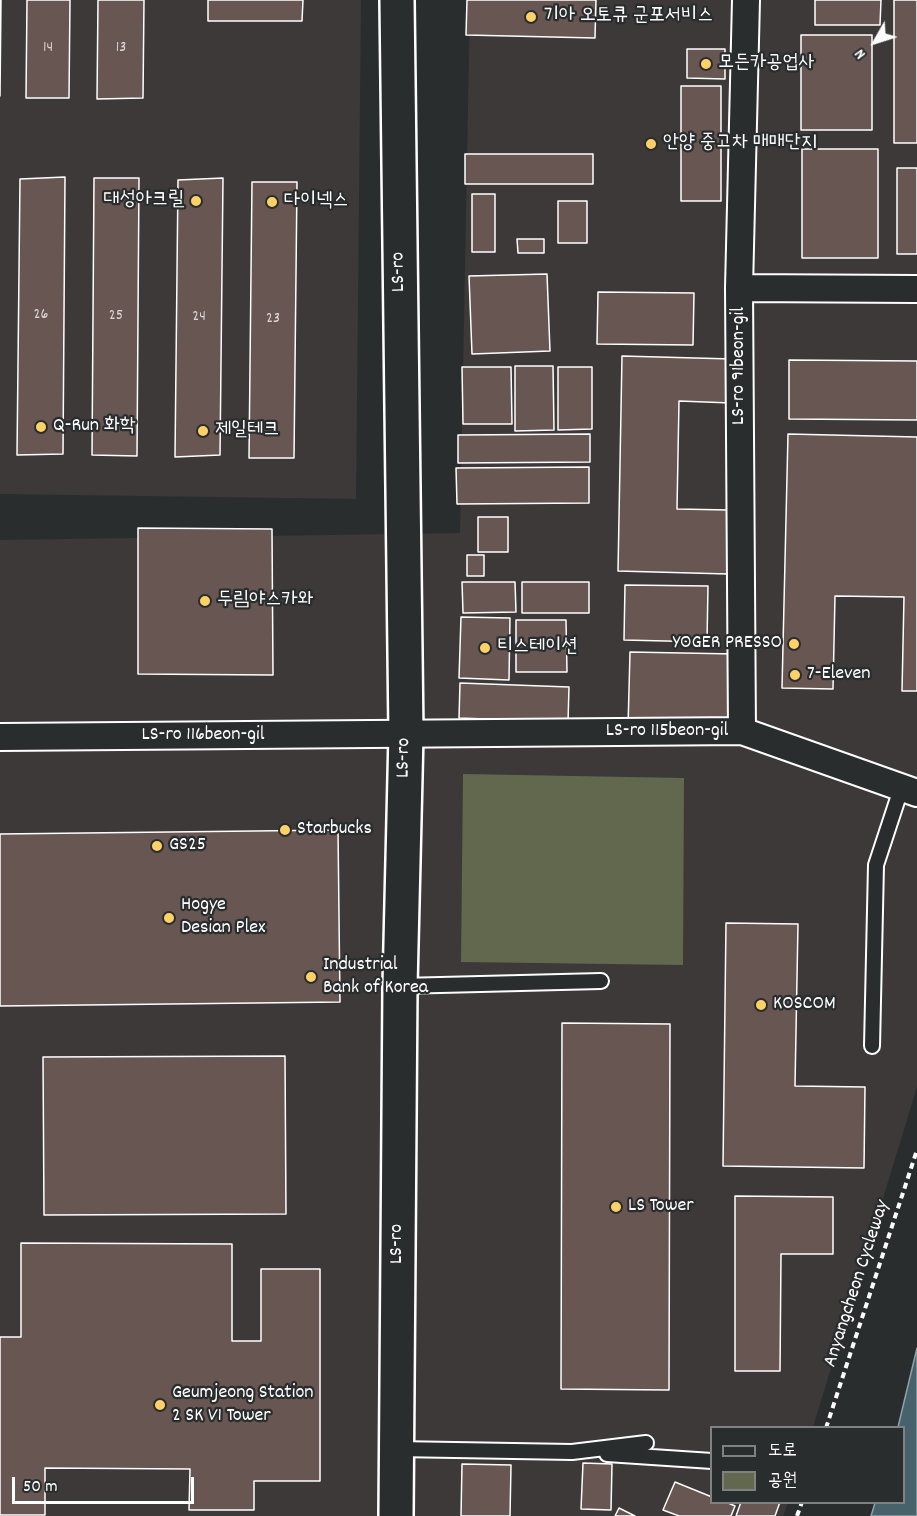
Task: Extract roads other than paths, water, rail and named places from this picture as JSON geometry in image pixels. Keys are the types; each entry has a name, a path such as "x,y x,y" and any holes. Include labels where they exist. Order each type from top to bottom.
{"street":[{"name":"LS-ro","path":"396,1516 400,986 406,734 397,0"},
{"name":"LS-ro 91beon-gil","path":"742,731 740,288 746,0"},
{"path":"740,288 917,289"},
{"name":"LS-ro 115beon-gil","path":"406,734 742,731 909,791"},
{"name":"LS-ro 116beon-gil","path":"0,737 406,734"}],"lane":[{"path":"872,1046 876,865 909,791"},
{"path":"400,986 601,981"},
{"path":"572,1452 646,1443"},
{"path":"396,1449 572,1452 710,1461"}],"water":[{"path":"917,1348 917,1516 871,1516 875,1504 905,1504 905,1426 898,1426"}],"place":[{"name":"기아 오토큐 군포서비스","path":"531,17"},
{"name":"모든카공업사","path":"706,64"},
{"name":"안양 중고차 매매단지","path":"651,144"},
{"name":"대성아크릴","path":"196,201"},
{"name":"다이넥스","path":"272,202"},
{"name":"Q-Run 화학","path":"41,427"},
{"name":"제일테크","path":"203,431"},
{"name":"두림야스카와","path":"205,601"},
{"name":"YOGER PRESSO","path":"794,644"},
{"name":"티스테이션","path":"485,648"},
{"name":"7-Eleven","path":"795,675"},
{"name":"Starbucks","path":"285,830"},
{"name":"GS25","path":"157,846"},
{"name":"Hogye Desian Plex","path":"169,918"},
{"name":"Industrial Bank of Korea","path":"311,977"},
{"name":"KOSCOM","path":"761,1005"},
{"name":"LS Tower","path":"616,1207"},
{"name":"Geumjeong Station 2 SK V1 Tower","path":"160,1405"}]}
